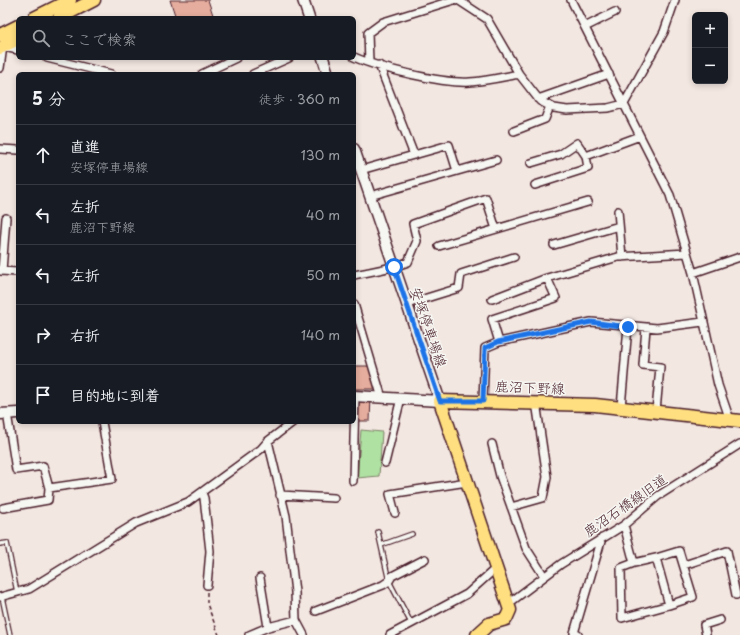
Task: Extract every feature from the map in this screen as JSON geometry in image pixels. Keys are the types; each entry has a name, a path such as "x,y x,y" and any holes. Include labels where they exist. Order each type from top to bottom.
{"main road":[{"path":"38,16 70,0"},
{"path":"63,16 94,0"},
{"path":"303,0 306,16"},
{"path":"1,44 16,28"},
{"path":"1,44 16,40"},
{"path":"323,60 326,72"},
{"name":"安塚停車場線","path":"356,155 440,401"},
{"path":"356,396 440,401 508,604 509,614 506,619 489,624 477,635"},
{"name":"鹿沼下野線","path":"440,401 536,402 621,407 735,421"},
{"path":"4,414 16,412"}],"street":[{"path":"369,62 368,33 383,22 454,0"},
{"path":"458,0 487,19 519,74 538,99 550,106 567,110 608,108 624,104 664,32 675,0"},
{"path":"571,0 670,195 693,274 718,385 735,421"},
{"path":"585,27 615,12"},
{"path":"0,68 1,44 16,49"},
{"path":"356,58 406,73 449,82 470,82 519,74"},
{"path":"55,60 103,72"},
{"path":"206,72 232,60"},
{"path":"258,72 284,60"},
{"path":"379,65 414,156"},
{"path":"538,99 609,74"},
{"path":"514,131 545,120 550,106"},
{"path":"586,156 640,136"},
{"path":"531,163 561,154 577,143 586,156 588,168 536,185"},
{"path":"361,170 449,145 457,170"},
{"path":"0,150 16,150"},
{"path":"370,196 496,160"},
{"path":"356,274 384,267 394,267 408,262 418,241 413,224 486,198 496,229"},
{"path":"439,246 588,202"},
{"path":"618,211 622,257"},
{"path":"6,218 1,271 16,272"},
{"path":"554,245 619,226"},
{"path":"492,299 547,278 622,257 687,253"},
{"path":"406,304 459,288 461,274 514,257"},
{"path":"693,274 740,257"},
{"path":"498,342 492,319 556,298 547,278"},
{"path":"356,310 381,388 382,398"},
{"path":"483,401 485,348 498,342 591,322 628,327 657,328 703,322"},
{"path":"621,407 628,327"},
{"path":"646,328 643,365 660,367 656,411"},
{"path":"385,463 401,398"},
{"path":"511,506 543,498 547,478 536,402"},
{"path":"3,508 48,500 49,488 43,466 16,470 4,414"},
{"path":"49,488 112,479 102,424"},
{"path":"1,597 17,593 38,584 136,523 188,502 261,449 268,441 290,424"},
{"path":"353,481 354,424"},
{"path":"268,441 286,516 295,592 296,620 304,635"},
{"path":"492,444 511,506 526,548 544,576"},
{"name":"鹿沼石橋線旧道","path":"508,604 544,576 624,525 658,496 740,444"},
{"path":"395,514 390,494 467,482"},
{"path":"202,493 204,498 210,551 208,585"},
{"path":"280,495 334,498"},
{"path":"624,525 634,563"},
{"path":"578,635 574,633 602,538"},
{"path":"679,551 693,597 622,618 621,568 634,563 656,558 679,551"},
{"path":"684,565 727,551 736,595"},
{"path":"656,558 669,605"},
{"path":"316,611 389,581 392,576 425,560"},
{"path":"390,635 467,594 496,568"},
{"path":"260,578 268,627"},
{"path":"249,635 268,627 296,620"},
{"path":"706,635 704,625 720,620"}],"lane":[{"path":"378,532 389,581 411,623"},
{"path":"381,545 412,534"},
{"path":"0,544 7,543 17,593"},
{"path":"1,597 10,635"}],"path":[{"path":"208,585 207,604 219,635"}],"green space":[{"path":"361,430 382,432 379,476 357,478"}],"building":[{"path":"170,0 208,0 213,16 175,16"},
{"path":"356,366 371,366 378,389 356,389"},
{"path":"359,397 371,397 370,421 358,421"}],"route":[{"path":"394,267 440,401 483,401 485,348 498,342 591,322 628,327"}]}
